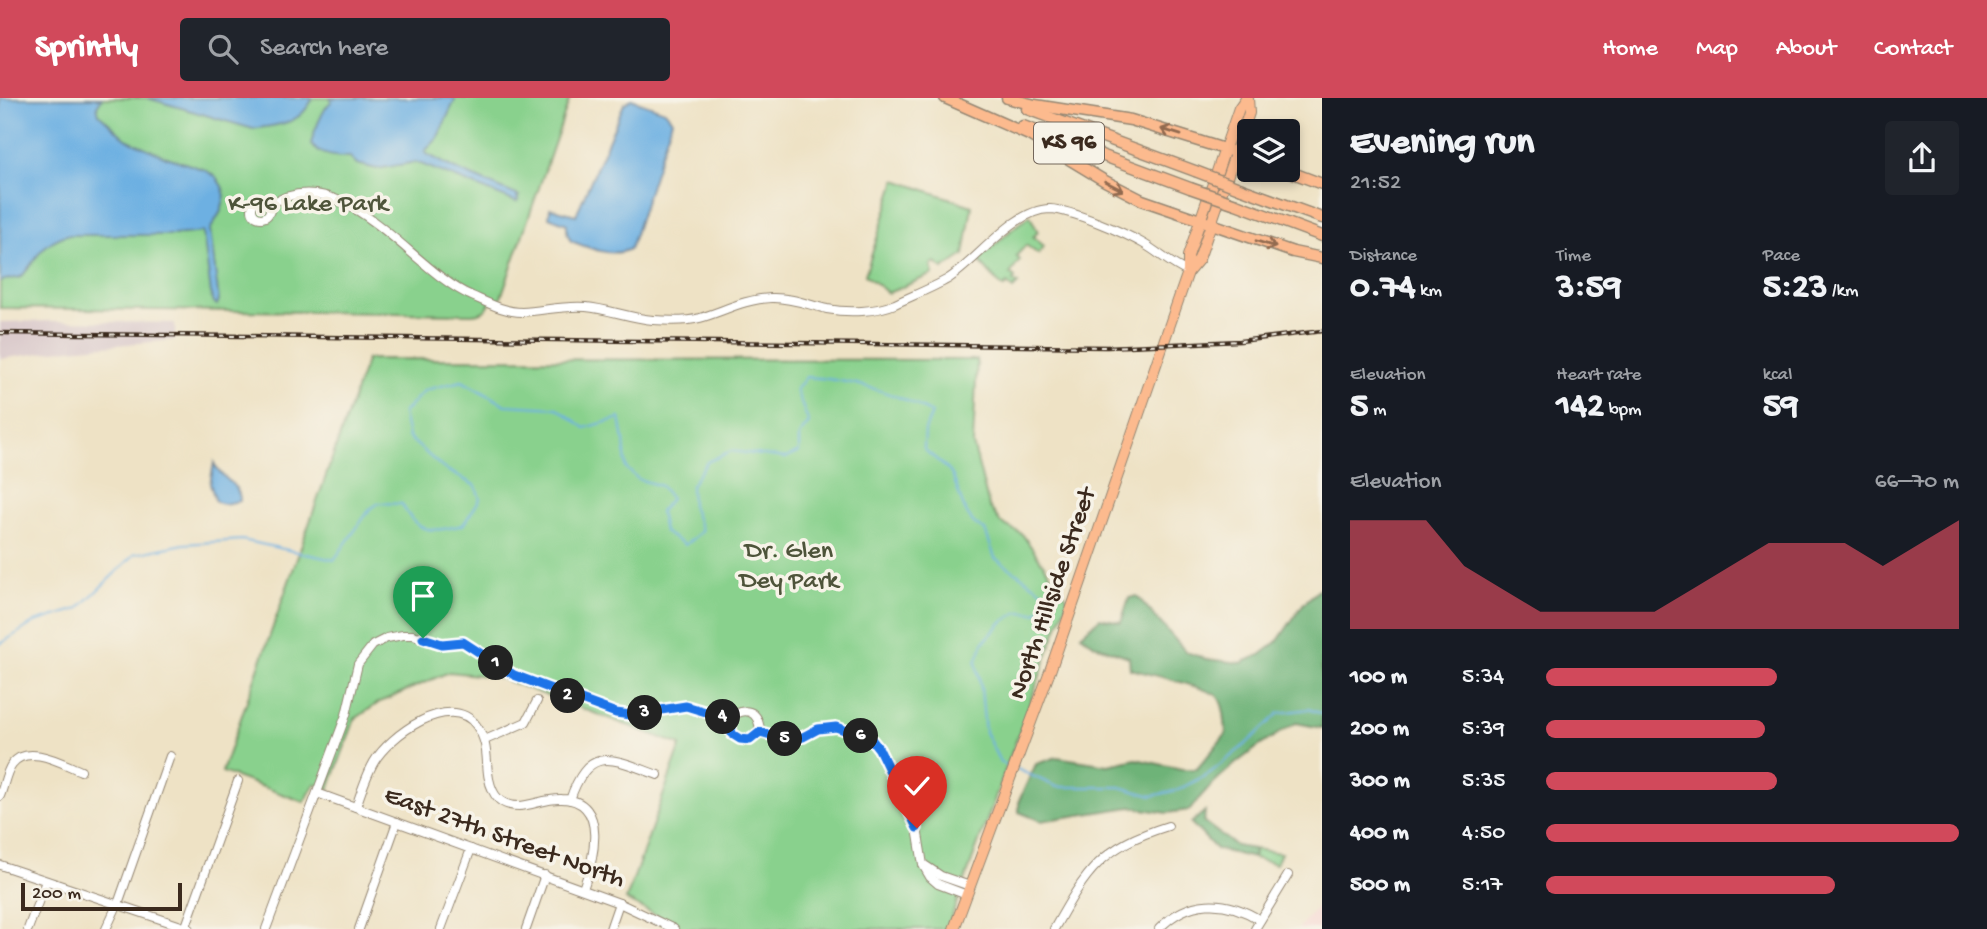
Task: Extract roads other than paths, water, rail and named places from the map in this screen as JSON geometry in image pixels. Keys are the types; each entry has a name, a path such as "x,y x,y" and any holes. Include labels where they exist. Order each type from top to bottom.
{"highway":[{"name":"KS 96","path":"947,98 1322,236"},
{"path":"947,98 1029,135 1142,200 1293,253 1322,258"},
{"name":"KS 96","path":"997,98 1322,218"},
{"path":"1007,98 1131,120 1236,153"},
{"path":"1300,176 1322,184"}],"main road":[{"name":"North Hillside Street","path":"1188,272 1199,260 1236,153 1249,113 1247,98"},
{"name":"North Hillside Street","path":"954,929 1022,748 1188,272 1188,256 1199,220 1239,108 1247,98"}],"street":[{"path":"270,205 292,195 306,194 352,206 383,228 451,286 505,309 521,312 583,307 650,320 677,321 699,318 744,301 771,298 788,299 831,310 873,309 893,305 946,280 1020,219 1033,211 1050,209 1131,237 1188,272"},
{"path":"266,929 345,716 358,664 373,645 394,636 413,635 442,644 463,642 514,675 616,713 630,715 686,706 729,719"},
{"path":"485,740 526,722 537,701"},
{"path":"729,719 738,712 752,713 757,718 760,732"},
{"path":"356,807 368,774 381,752 396,737 420,721 447,713 460,715 472,721 485,740 490,785 499,800 519,806 560,799 570,800 585,808 594,831 593,859 583,890"},
{"path":"729,719 732,734 740,739 750,740 760,732"},
{"path":"760,732 788,740 803,737 818,729 836,727 872,740 879,749 917,828 923,864 930,877 937,884 969,891"},
{"path":"0,796 12,764 21,756 47,758 82,771"},
{"path":"106,929 170,756"},
{"path":"570,800 579,777 596,761 623,762 658,775"},
{"path":"0,865 187,929 238,781"},
{"name":"East 27th Street North","path":"317,793 619,903 674,929"},
{"path":"359,929 397,822"},
{"path":"1054,929 1084,877 1095,865 1123,843 1168,826"},
{"path":"441,929 471,849"},
{"path":"1255,929 1288,875"},
{"path":"526,929 545,876"},
{"path":"28,929 46,881"},
{"path":"610,929 619,903"},
{"path":"1159,929 1170,917 1189,908 1207,904 1232,907 1260,920"}],"water":[{"path":"0,98 102,98 97,106 99,114 126,139 205,170 216,177 225,196 221,211 210,230 219,300 217,305 212,301 203,232 174,235 66,235 44,248 21,277 0,281"},
{"path":"147,98 313,98 295,119 253,129"},
{"path":"331,98 456,98 437,139 425,153 519,196 519,200 516,202 416,162 377,169 357,164 350,157 320,152 311,145"},
{"path":"631,99 665,111 672,120 630,249 616,253 600,251 571,241 567,224 549,217 550,208 576,215 624,104"},
{"path":"214,463 237,489 240,501 224,504 216,502 210,484"}],"waterway":[{"path":"0,644 35,622 78,609 135,554 184,544 242,540 334,560 370,509 379,503 402,504 414,521 427,529 463,525 480,499 476,486 443,468 408,437 403,413 425,390 462,381 506,405 557,408 585,428 620,418 626,468 638,479 661,486 671,499 660,511 664,532 685,545 702,531 692,506 691,485 707,462 731,451 786,458 799,452 799,435 809,423 796,390 806,377 822,378 871,388 932,413 925,430 924,449 952,475 967,514 985,530 995,558 1050,596 1047,604 1036,613 1018,612 1002,622 983,643 976,662 985,732 1000,762 1009,766"},
{"path":"1017,769 1057,787 1120,787 1152,796 1178,790 1210,773 1279,713 1309,709 1322,714"}],"railway":[{"path":"0,333 1107,347 1240,341 1322,331"}],"park label":[{"name":"K-96 Lake Park","path":"308,205"},
{"name":"Dr. Glen Dey Park","path":"789,567"}]}
